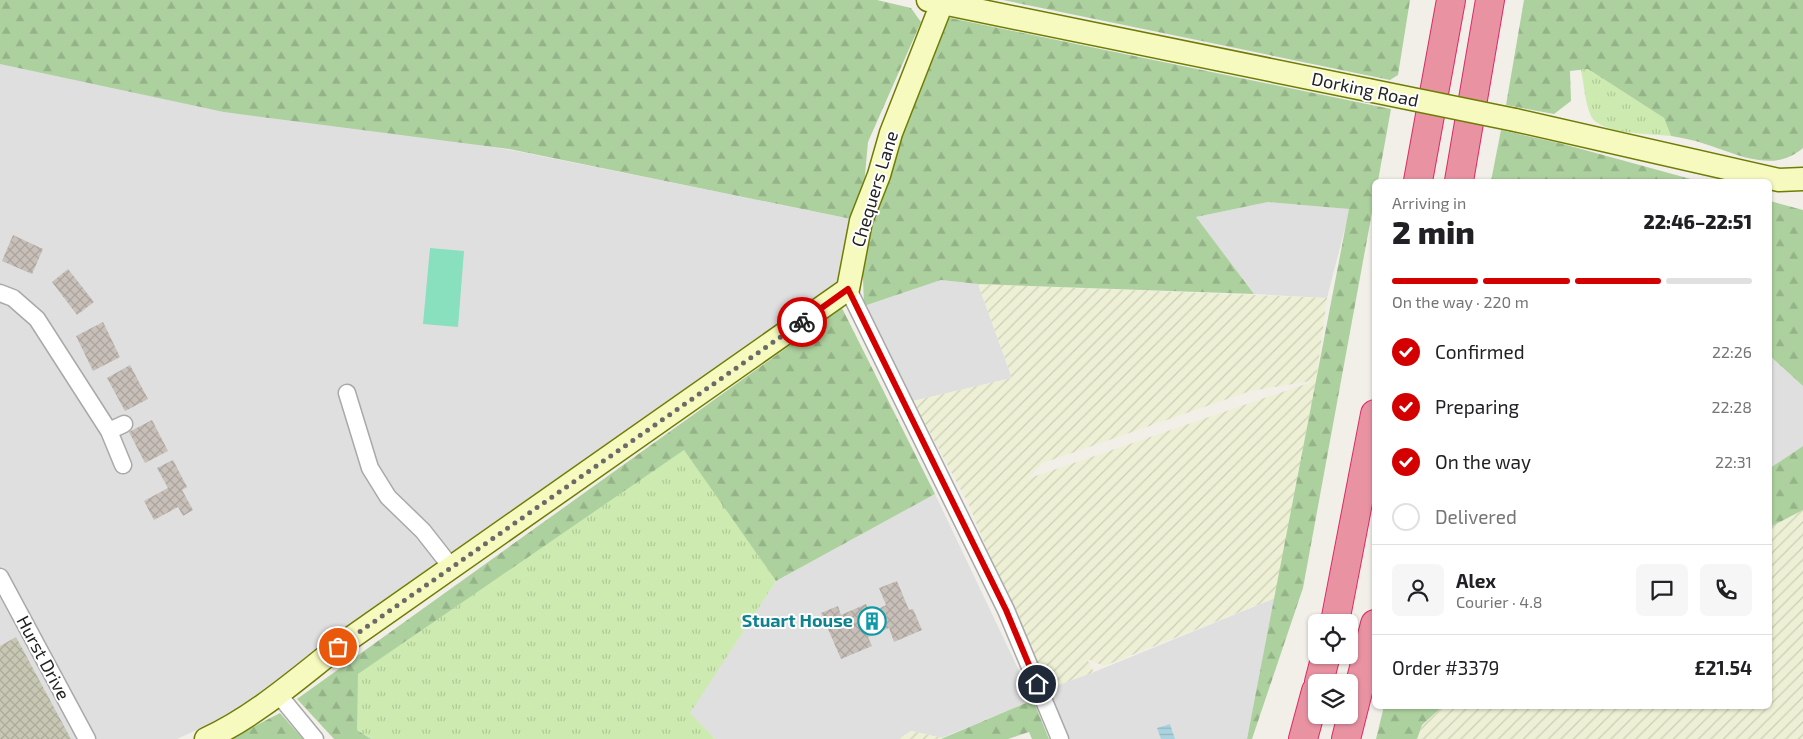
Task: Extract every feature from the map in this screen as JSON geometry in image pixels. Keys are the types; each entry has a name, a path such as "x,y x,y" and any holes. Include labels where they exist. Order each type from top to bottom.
{"highway":[{"path":"1418,179 1451,0"},
{"path":"1458,179 1490,0"},
{"path":"1337,614 1372,430"},
{"path":"1346,739 1372,636"},
{"path":"1303,739 1308,721"}],"main road":[{"name":"Dorking Road","path":"934,1 1515,120 1779,180 1803,179"},
{"name":"Chequers Lane","path":"848,289 861,221 879,175 934,1"},
{"path":"206,739 223,731 278,694 338,647 848,289"}],"street":[{"path":"848,289 1006,610 1060,739"},
{"path":"0,293 13,298 36,319 117,427 123,465"},
{"path":"348,393 370,468 388,497 423,531 452,568"},
{"name":"Hurst Drive","path":"0,577 86,739"},
{"path":"278,694 315,739"}],"shaded area":[{"path":"0,62 516,151 861,221 848,289 255,703 177,739 0,739"},
{"path":"1268,202 1350,209 1327,298 1254,294 1195,217"},
{"path":"941,280 978,284 1012,378 913,401 864,306"},
{"path":"978,284 1327,298 1316,380 1275,598 1104,666 1087,659 1094,672 1044,690 969,505 913,401 1012,378","holes":["1312,382 1027,479 1043,463 1250,391"]},
{"path":"1772,358 1803,386 1803,446 1772,467"},
{"path":"935,494 1033,700 942,738 911,731 899,739 715,739 689,713 776,581"},
{"path":"1803,510 1803,739 1417,739 1422,725 1440,709 1772,709 1772,526"},
{"path":"1275,598 1247,739 1066,739 1044,690 1094,672"},
{"path":"16,637 71,739 0,739 0,646"},
{"path":"911,731 942,738 899,739"}],"green space":[{"path":"0,0 877,0 911,8 921,22 868,142 861,218 936,15 1391,109 1378,179 1372,179 1372,212 1303,588 1252,739 1247,739 1349,209 1268,202 1196,217 1254,294 978,284 941,280 864,306 861,221 509,149 224,112 0,64"},
{"path":"1003,0 1410,0 1398,75 1390,80"},
{"path":"1524,0 1803,0 1803,148 1791,156 1780,160 1755,160 1697,141 1671,136 1664,118 1588,69 1570,71 1571,101 1554,114 1506,105"},
{"path":"1588,69 1664,118 1671,136 1615,130 1596,122 1591,116 1587,105 1581,70"},
{"path":"1501,130 1563,144 1691,179 1491,179"},
{"path":"1772,202 1803,210 1803,386 1772,358"},
{"path":"430,248 464,251 458,327 423,324"},
{"path":"842,308 935,494 776,581 684,450 358,674 357,730 371,739 334,739 297,699"},
{"path":"1803,446 1803,510 1772,526 1772,467"},
{"path":"684,449 776,581 690,713 715,739 371,739 357,730 357,674"},
{"path":"1033,700 1049,739 1032,739 1029,732 1008,739 941,739"},
{"path":"1383,709 1440,709 1422,725 1417,739 1376,739"},
{"path":"280,713 303,739 230,739"}],"water":[{"path":"1170,724 1175,739 1161,739 1157,728"}],"building":[{"path":"13,235 43,249 32,274 2,261"},
{"path":"68,269 94,302 77,315 52,282"},
{"path":"103,322 120,357 93,371 76,336"},
{"path":"130,365 148,399 125,411 107,378"},
{"path":"152,420 168,451 145,463 129,432"},
{"path":"173,460 187,487 182,490 193,510 183,516 178,507 154,520 144,501 168,488 157,468"},
{"name":"Stuart House","path":"897,581 909,610 913,609 922,630 894,642 889,628 868,637 872,646 841,659 821,613 838,606 841,615 866,604 870,613 886,605 879,588"}],"way so far":[{"path":"338,647 802,322"}],"place":[{"name":"Stuart House","path":"872,621"}],"route":[{"path":"802,322 848,289 1006,610 1037,684"}]}
